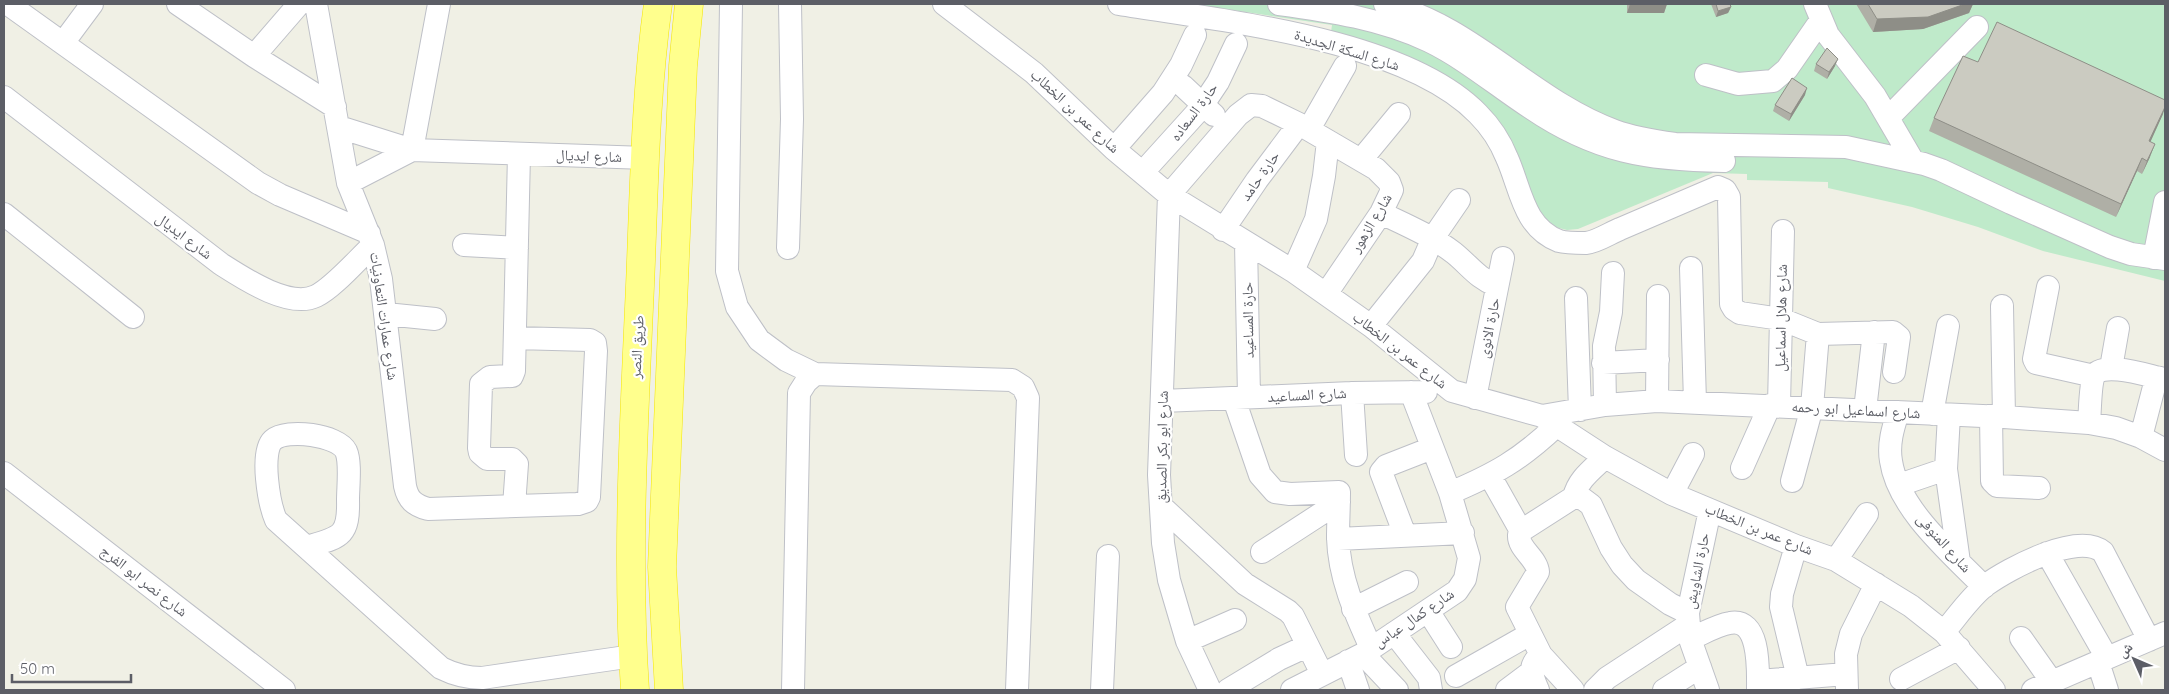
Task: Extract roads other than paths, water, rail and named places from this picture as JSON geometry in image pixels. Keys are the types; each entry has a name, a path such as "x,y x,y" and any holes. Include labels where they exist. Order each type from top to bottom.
{"highway":[{"name":"طريق النصر","path":"635,690 631,532 634,418 652,54 658,4"},
{"path":"668,690 662,558 683,66 689,4"}],"street":[{"path":"8,4 263,186 371,239"},
{"path":"63,43 92,4"},
{"name":"شارع ايديال","path":"178,4 254,56 337,117 412,150 646,158"},
{"path":"254,56 299,4"},
{"name":"شارع عمارات التعاونيات","path":"316,4 348,183 371,239 386,314 405,486 408,498 416,506 428,509 514,506"},
{"path":"412,150 439,4"},
{"path":"731,4 727,271 737,307 759,340 786,360 815,374 1012,380 1023,387 1028,398 1017,690"},
{"path":"788,248 792,119 790,4"},
{"name":"شارع عمر بن الخطاب","path":"944,4 1034,73 1114,149 1169,195 1223,230 1294,271 1371,326 1452,391 1549,421 1606,457 1672,494 1796,546 1836,560 1911,606 1952,640 1994,690"},
{"name":"شارع السكة الجديدة","path":"1119,4 1297,34 1364,52 1405,68 1445,88 1478,114 1494,134 1507,157 1523,206 1537,228 1560,241 1587,243 1718,187 1725,190 1730,197 1731,304 1734,310 1740,313 1781,319"},
{"path":"1280,4 1360,17 1413,34 1451,53 1530,108 1566,130 1604,146 1646,149 1703,145 1819,154 1857,149 1879,156 1913,161 1942,170 2080,236 2110,247 2159,259 2165,202"},
{"path":"1385,4 1402,8 1441,25 1550,98 1646,149"},
{"path":"1818,12 1836,49 1875,96 1913,161"},
{"path":"1706,75 1738,84 1773,81 1787,69 1818,12"},
{"path":"1889,117 1977,27"},
{"path":"1114,149 1163,93 1181,65 1195,35"},
{"name":"حارة السعاده","path":"1143,172 1174,140 1204,104 1218,82 1236,44"},
{"name":"حارة حامد","path":"1223,230 1257,180 1312,131 1345,66"},
{"path":"1183,86 1227,128"},
{"name":"شارع ايديال","path":"4,97 221,264 258,285 290,299 303,300 316,296 327,289 371,239"},
{"name":"شارع الزهور","path":"1169,195 1238,115 1251,106 1262,106 1312,131 1376,169 1389,182 1392,190 1381,213 1326,294"},
{"path":"1361,160 1399,114"},
{"path":"1294,271 1316,219 1324,176 1312,131"},
{"name":"شارع ايديال","path":"348,183 412,150"},
{"path":"515,338 590,340 595,343 589,497 587,501 578,504 514,506 517,464 512,459 487,459 480,453 479,448 481,384 490,378 508,377 514,374 519,154"},
{"name":"شارع ابو بكر الصديق","path":"1169,195 1159,475 1163,543 1169,580 1186,641 1210,690"},
{"path":"1371,326 1423,261 1433,238 1459,200"},
{"path":"1381,213 1433,238 1454,254 1477,276 1497,286"},
{"path":"4,214 133,317"},
{"name":"شارع هلال اسماعيل","path":"1774,405 1781,319 1783,231"},
{"name":"حارة المساعيد","path":"1246,243 1242,398 1260,475 1275,492 1339,497"},
{"path":"464,244 517,248"},
{"name":"حارة الانوى","path":"1475,398 1503,258"},
{"path":"1691,268 1695,402"},
{"path":"1605,405 1604,346 1611,312 1614,273"},
{"path":"2048,287 2034,359 2036,363 2163,379"},
{"path":"1658,296 1658,401"},
{"path":"1576,298 1580,410"},
{"path":"2002,306 1992,481 1997,486 2039,488"},
{"path":"386,314 435,319"},
{"path":"1781,319 1818,334 1893,332 1899,337 1894,372"},
{"path":"1948,326 1941,414 1946,469 1959,562"},
{"path":"2089,423 2102,372 2118,328"},
{"path":"1865,410 1874,332"},
{"path":"1792,481 1812,407 1818,334"},
{"path":"1603,362 1658,360"},
{"path":"793,690 800,393 806,382 815,374"},
{"path":"2141,437 2156,383 2163,379"},
{"name":"شارع المساعيد","path":"1162,402 1352,393 1452,391"},
{"name":"شارع كمال عباس","path":"1293,690 1361,654 1394,633 1456,591 1465,579 1469,558 1463,533 1412,392"},
{"path":"1352,393 1356,454"},
{"name":"شارع اسماعيل ابو رحمه","path":"1549,421 1580,410 1605,405 1658,401 1774,405 1997,416 2089,423 2116,428 2141,437 2165,450"},
{"path":"1742,468 1774,405"},
{"name":"شارع المنوفى","path":"1898,412 1890,436 1891,462 1899,485 1926,527 1984,587"},
{"path":"1450,493 1490,476 1529,450 1549,421"},
{"path":"307,547 332,540 340,535 348,521 348,456 345,449 334,440 293,433 281,434 272,441 267,451 266,462 272,511 276,520 441,668 454,675 467,678 482,678 633,656"},
{"path":"1405,535 1381,472 1386,466 1432,448"},
{"path":"1672,494 1693,454"},
{"path":"1574,497 1576,487 1581,480 1606,457"},
{"path":"1899,485 1946,469"},
{"name":"شارع نصر ابو الفرج","path":"4,473 284,690"},
{"path":"1490,476 1521,531"},
{"path":"1339,497 1338,539 1341,564 1354,610 1361,654 1358,690"},
{"path":"1262,552 1339,497"},
{"path":"1537,673 1530,634 1518,608 1519,602 1538,572 1538,566 1518,539 1521,531 1574,497 1583,499 1591,505 1611,548 1622,565 1636,580 1670,604 1689,626 1708,690"},
{"path":"1161,506 1245,584 1293,616 1322,674"},
{"name":"حارة الشاويش","path":"1689,626 1710,510"},
{"path":"1836,560 1867,514"},
{"path":"1338,539 1463,533"},
{"path":"1901,680 1952,640 1984,587 2014,567 2047,553 2087,544 2096,546 2103,552 2157,636 2043,686 2021,638"},
{"path":"1796,546 1782,594 1781,606 1798,678"},
{"path":"2047,553 2102,660 2107,690"},
{"path":"1102,690 1108,556"},
{"path":"1354,610 1407,582"},
{"path":"1605,686 1689,626 1732,622 1742,625 1750,631 1755,639 1758,686 1798,678 1847,682 1846,654 1851,634 1876,584"},
{"path":"1428,611 1451,647"},
{"path":"1186,641 1235,620"},
{"path":"1755,639 1786,630"},
{"path":"1394,633 1429,678 1431,690"},
{"path":"1456,676 1530,634"},
{"path":"1228,690 1279,659 1307,646"},
{"path":"1361,654 1396,690"},
{"path":"1664,690 1700,667"},
{"path":"1507,690 1537,673"},
{"path":"1537,673 1573,690"}]}
